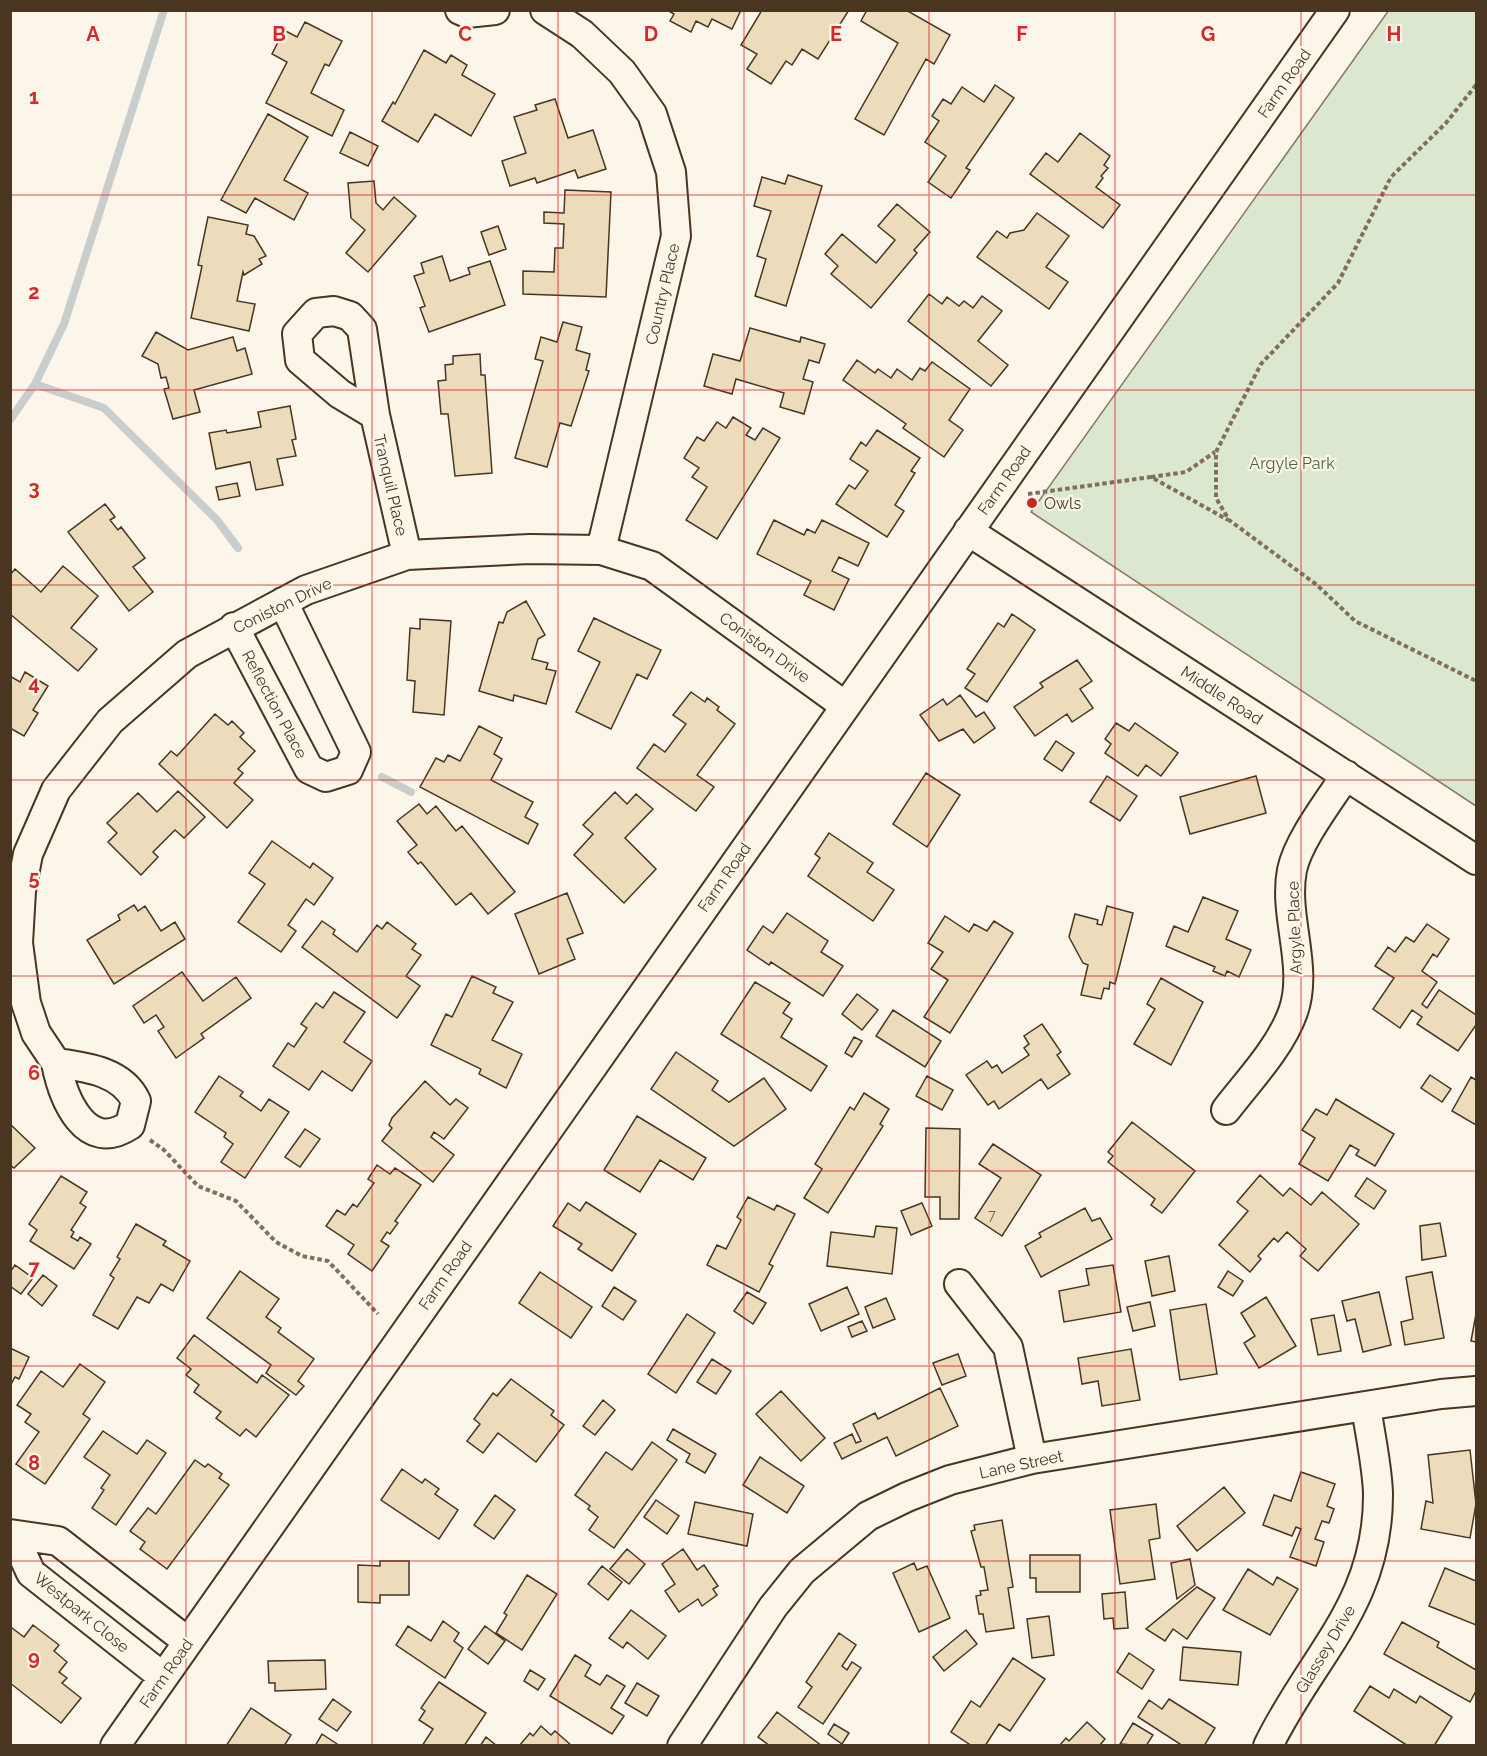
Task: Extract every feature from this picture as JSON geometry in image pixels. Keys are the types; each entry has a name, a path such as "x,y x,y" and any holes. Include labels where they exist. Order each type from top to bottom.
{"street":[{"path":"460,10 467,13 495,10"},
{"name":"Country Place","path":"545,10 582,34 622,72 652,114 671,172 676,236 601,550"},
{"name":"Farm Road","path":"115,1746 844,705 1335,10"},
{"name":"Tranquil Place","path":"375,415 407,555"},
{"name":"Middle Road","path":"968,531 1476,860"},
{"name":"Coniston Drive","path":"130,1125 120,1132 108,1135 95,1131 81,1122 61,1088 56,1063 18,1004 21,891 28,854 56,790 110,721 187,654 315,586 407,555 530,549 601,550 652,566 844,705"},
{"name":"Reflection Place","path":"234,627 309,769 326,777 348,770 356,752 283,602"},
{"name":"Argyle Place","path":"1226,1110 1283,1033 1293,1010 1297,970 1292,870 1313,825 1346,775"},
{"path":"56,1063 114,1076 122,1082 131,1090 136,1101 130,1125"},
{"path":"959,1284 1008,1347 1032,1459"},
{"name":"Lane Street","path":"682,1746 773,1607 802,1571 835,1541 868,1516 906,1497 950,1480 1032,1459 1366,1406 1476,1391"},
{"name":"Glassey Drive","path":"1268,1746 1280,1721 1341,1628 1366,1578 1376,1531 1378,1492 1366,1406"},
{"name":"Westpark Close","path":"12,1535 58,1541 188,1642"},
{"name":"Westpark Close","path":"12,1535 32,1573 163,1677"}],"path":[{"path":"1229,520 1216,498 1216,452 1261,364 1338,283 1390,177 1446,123 1476,85"},
{"path":"1024,495 1186,472 1216,452"},
{"path":"1150,477 1229,520 1317,585 1355,621 1476,681"},
{"path":"130,1125 164,1150 198,1186 236,1201 276,1242 302,1256 328,1261 378,1314"}],"green space":[{"name":"Argyle Park","path":"1389,10 1476,11 1476,806 1031,512"}],"building":[{"path":"667,10 741,10 732,29 712,19 708,27 696,21 691,32 670,21 674,14"},
{"path":"762,10 849,10 818,59 802,49 792,65 786,61 771,84 747,69 757,54 741,45"},
{"path":"867,10 906,10 950,35 934,64 926,59 884,135 855,119 898,43 861,21"},
{"path":"305,22 342,41 329,66 325,64 311,93 344,110 332,136 266,103 287,62 272,54 284,30 297,37"},
{"path":"424,50 446,63 451,55 467,65 462,75 495,94 471,136 435,114 418,142 382,121 393,102 395,104"},
{"path":"995,85 1014,98 966,168 970,170 951,198 928,182 946,156 925,142 939,121 932,116 943,99 951,104 962,87 984,102"},
{"path":"555,99 568,138 593,130 606,169 578,178 575,170 537,183 535,178 510,186 502,161 526,153 514,117 537,110 535,105"},
{"path":"268,114 308,137 284,180 308,193 294,220 255,198 246,213 221,200"},
{"path":"350,132 378,146 368,166 340,153"},
{"path":"1080,133 1110,156 1104,165 1108,168 1096,187 1120,205 1103,228 1030,174 1046,153 1058,162"},
{"path":"788,175 822,186 786,306 755,296 766,259 757,256 771,211 754,206 762,177 785,184"},
{"path":"374,181 376,203 383,210 394,197 416,216 368,272 346,253 365,230 351,218 348,183"},
{"path":"565,190 611,192 606,297 523,294 523,271 554,272 555,248 563,248 564,224 544,223 544,212 564,213"},
{"path":"897,204 930,232 914,250 917,253 871,308 831,274 838,266 825,254 842,234 876,263 895,240 878,226"},
{"path":"1037,213 1069,236 1046,267 1068,282 1049,309 977,257 997,231 1007,238 1010,233 1024,230"},
{"path":"208,217 248,225 246,234 254,236 266,256 259,259 262,264 244,275 243,272 237,301 255,304 249,331 191,318 202,266 198,265"},
{"path":"498,226 506,249 489,255 481,232"},
{"path":"442,256 450,281 470,274 468,268 490,261 505,305 429,332 420,308 425,306 414,276 424,273 421,263"},
{"path":"929,294 942,304 947,297 959,306 964,301 973,308 982,296 1002,311 978,341 1008,365 991,386 908,321"},
{"path":"563,322 582,327 576,350 590,354 586,370 589,371 571,426 560,423 547,467 515,458 543,361 535,359 541,337 557,342"},
{"path":"750,328 800,342 801,337 825,344 819,363 809,360 803,379 813,382 804,414 780,407 784,393 736,379 732,394 704,386 713,354 740,361"},
{"path":"156,332 188,350 233,337 237,351 245,348 252,374 194,390 200,412 173,419 164,389 169,388 166,377 161,378 158,364 142,356"},
{"path":"480,354 481,375 485,375 492,473 455,476 448,414 441,414 438,381 446,380 445,365 453,364 453,356"},
{"path":"857,360 875,373 878,369 891,378 897,369 912,380 920,368 925,371 932,362 970,389 949,420 963,430 944,457 903,428 906,424 843,380"},
{"path":"290,406 296,439 292,440 296,456 277,459 283,485 256,490 250,462 216,469 209,433 226,430 227,433 261,427 258,412"},
{"path":"733,417 751,428 746,435 755,440 763,428 780,438 717,539 686,520 707,487 692,477 699,468 684,458 697,437 704,441 717,422 726,428"},
{"path":"877,430 920,458 911,471 915,473 895,505 904,511 887,537 836,504 849,485 855,489 868,471 850,459 861,442 866,446"},
{"path":"237,483 240,496 219,500 216,487"},
{"path":"105,504 115,517 110,520 118,530 121,527 145,558 133,567 153,592 129,611 68,532"},
{"path":"774,520 804,535 807,529 815,533 822,520 869,543 858,566 839,557 832,571 849,579 834,610 804,595 811,581 757,554"},
{"path":"63,566 98,596 71,628 97,649 78,671 10,614 10,575 15,569 41,592"},
{"path":"526,601 545,635 538,639 532,659 548,663 546,669 556,671 546,704 514,695 513,701 479,691 499,622 503,623 507,612"},
{"path":"1012,614 1035,630 987,702 965,688 975,674 967,669 998,623 1004,627"},
{"path":"594,618 661,650 647,679 637,674 611,729 576,712 600,662 578,651"},
{"path":"420,619 451,621 444,715 413,712 415,681 407,680 410,628 420,629"},
{"path":"1077,660 1092,681 1080,689 1093,708 1072,722 1067,714 1035,736 1014,707 1043,687 1040,683"},
{"path":"25,672 48,686 33,710 38,713 24,736 10,728 10,676 20,682"},
{"path":"691,692 705,702 707,698 719,707 717,710 735,724 697,775 714,787 696,811 637,768 654,744 665,752 686,724 673,715"},
{"path":"960,695 976,717 984,712 995,728 974,743 963,729 939,741 920,715 943,699 947,705"},
{"path":"215,714 228,725 232,721 244,733 240,737 255,751 238,769 243,773 234,783 253,800 227,828 159,764 171,751 177,756"},
{"path":"1116,723 1129,731 1135,723 1178,753 1161,776 1146,765 1138,776 1105,753 1111,744 1105,739"},
{"path":"479,726 502,738 494,754 502,759 491,780 533,802 525,817 538,824 528,844 420,787 436,758 444,762 448,755 460,761"},
{"path":"1056,741 1074,753 1062,771 1044,759"},
{"path":"926,773 960,795 927,847 893,824"},
{"path":"1107,776 1137,796 1120,821 1090,802"},
{"path":"1256,776 1266,813 1190,834 1180,797"},
{"path":"178,791 205,817 184,838 175,830 153,852 158,857 141,875 108,842 117,833 107,823 138,793 157,812"},
{"path":"615,792 627,804 636,794 653,809 625,838 656,869 624,903 574,855 593,834 583,825"},
{"path":"419,804 427,814 436,806 456,831 462,826 515,892 488,914 471,893 456,905 421,862 418,864 408,852 417,845 397,821"},
{"path":"829,833 873,863 867,872 894,890 873,921 808,876 820,858 815,854"},
{"path":"272,841 310,868 313,863 333,878 314,905 306,899 288,925 296,931 281,952 238,922 265,884 249,873"},
{"path":"567,893 583,933 567,939 575,959 539,974 515,914"},
{"path":"1203,897 1238,911 1226,939 1251,950 1239,977 1227,971 1225,976 1213,971 1215,967 1166,946 1174,926 1188,932"},
{"path":"134,905 138,911 145,906 161,931 175,922 185,939 114,984 87,940 120,920 118,915"},
{"path":"1107,906 1133,913 1115,984 1110,982 1109,989 1104,988 1101,999 1081,995 1088,965 1083,963 1069,937 1075,914 1098,920 1097,924 1102,925"},
{"path":"787,913 828,941 821,952 843,966 823,996 771,962 769,965 747,950 763,926 773,933"},
{"path":"945,916 969,932 974,924 987,931 994,921 1013,933 950,1033 924,1017 948,980 931,969 943,952 928,943"},
{"path":"322,921 335,930 333,934 357,952 377,925 382,929 387,922 416,944 412,949 421,955 406,976 420,986 397,1018 302,947"},
{"path":"1427,924 1449,939 1437,957 1433,954 1422,971 1437,982 1422,1004 1427,1008 1439,990 1476,1015 1476,1025 1458,1051 1417,1024 1422,1017 1412,1010 1400,1028 1373,1009 1394,978 1375,966 1388,947 1395,952 1406,937 1414,942"},
{"path":"182,972 203,1001 236,977 251,998 201,1034 204,1038 176,1058 158,1031 164,1027 156,1015 144,1023 133,1006"},
{"path":"472,976 496,987 493,993 513,1002 492,1040 522,1054 506,1088 479,1074 481,1069 431,1045 446,1014 452,1017"},
{"path":"1161,978 1203,1002 1171,1065 1134,1044 1155,1009 1147,1004"},
{"path":"755,982 790,1003 783,1013 792,1019 781,1037 827,1066 811,1091 721,1034"},
{"path":"334,992 365,1012 344,1042 372,1061 352,1091 322,1071 309,1090 273,1066 288,1043 294,1047 307,1028 301,1024 316,1003 323,1008"},
{"path":"857,994 878,1010 862,1030 842,1014"},
{"path":"893,1010 941,1041 925,1067 876,1036"},
{"path":"1042,1024 1061,1052 1057,1055 1070,1074 1048,1089 1041,1079 999,1109 994,1101 988,1105 966,1075 987,1061 992,1068 997,1065 1002,1073 1029,1055 1024,1048 1029,1044 1024,1036"},
{"path":"854,1037 862,1041 852,1057 845,1053"},
{"path":"676,1052 718,1081 712,1090 729,1102 764,1078 786,1109 734,1146 651,1089"},
{"path":"1430,1075 1451,1089 1442,1102 1421,1088"},
{"path":"219,1076 243,1092 240,1096 261,1111 269,1099 289,1112 245,1178 221,1162 233,1144 224,1137 226,1133 195,1112"},
{"path":"927,1076 953,1090 942,1110 916,1096"},
{"path":"1471,1077 1476,1080 1476,1125 1452,1111"},
{"path":"425,1081 450,1105 456,1099 468,1108 444,1139 434,1132 431,1137 454,1155 433,1182 382,1141 392,1128 389,1125 392,1118"},
{"path":"864,1093 889,1109 880,1124 883,1126 828,1213 804,1198 822,1169 815,1164 850,1107 854,1110"},
{"path":"1336,1099 1394,1134 1375,1166 1356,1155 1359,1150 1350,1145 1328,1181 1299,1164 1315,1138 1302,1130 1316,1109 1327,1115"},
{"path":"637,1116 706,1158 693,1180 660,1160 640,1192 604,1170"},
{"path":"1132,1122 1195,1171 1162,1213 1151,1205 1155,1199 1108,1162 1113,1156 1108,1152"},
{"path":"10,1124 35,1148 14,1168 10,1165"},
{"path":"926,1128 960,1129 959,1219 940,1219 940,1197 925,1197"},
{"path":"305,1129 320,1139 300,1167 285,1157"},
{"path":"993,1144 1041,1175 1002,1236 975,1218 1001,1178 979,1164"},
{"path":"377,1165 390,1174 395,1168 421,1185 395,1221 398,1223 390,1234 387,1232 381,1241 389,1246 372,1271 348,1254 354,1245 326,1226 337,1210 345,1215 353,1204 357,1207 374,1183 368,1179"},
{"path":"1260,1175 1283,1196 1290,1188 1311,1205 1322,1192 1359,1224 1318,1271 1300,1256 1306,1249 1287,1232 1278,1242 1274,1238 1258,1256 1261,1259 1250,1272 1219,1245 1248,1211 1237,1202"},
{"path":"61,1176 87,1192 80,1203 86,1207 71,1230 74,1232 71,1237 78,1241 80,1237 91,1244 74,1269 30,1241 37,1230 29,1224"},
{"path":"1367,1178 1386,1191 1374,1209 1355,1196"},
{"path":"748,1197 774,1210 777,1205 795,1214 769,1264 773,1266 759,1292 707,1265 717,1245 726,1249 741,1220 737,1217"},
{"path":"586,1202 636,1234 612,1271 578,1249 582,1244 553,1226 568,1203 580,1211"},
{"path":"922,1203 932,1226 911,1235 901,1211"},
{"path":"1085,1208 1092,1221 1100,1218 1112,1239 1041,1277 1025,1246 1041,1237 1039,1233"},
{"path":"1440,1223 1446,1256 1422,1260 1420,1226"},
{"path":"136,1224 166,1241 163,1245 190,1261 173,1291 161,1284 149,1303 137,1297 118,1329 93,1315 114,1278 110,1275 120,1259 117,1257"},
{"path":"876,1226 897,1228 892,1274 827,1266 831,1232 874,1237"},
{"path":"1169,1256 1175,1291 1152,1296 1145,1261"},
{"path":"15,1265 33,1278 21,1294 10,1286 10,1272"},
{"path":"1113,1265 1121,1312 1064,1322 1059,1291 1089,1285 1086,1269"},
{"path":"240,1271 279,1299 266,1317 281,1328 278,1332 314,1359 298,1381 304,1386 296,1395 266,1373 271,1365 207,1318"},
{"path":"1228,1271 1243,1281 1233,1296 1218,1287"},
{"path":"540,1272 592,1307 571,1338 519,1303"},
{"path":"1432,1272 1444,1338 1405,1345 1401,1322 1413,1319 1406,1277"},
{"path":"43,1275 57,1286 42,1306 28,1294"},
{"path":"614,1287 636,1301 623,1320 602,1306"},
{"path":"847,1287 859,1314 821,1331 809,1304"},
{"path":"747,1292 766,1303 753,1324 734,1311"},
{"path":"1379,1292 1391,1345 1363,1352 1355,1319 1347,1321 1342,1301"},
{"path":"1266,1297 1296,1346 1259,1368 1244,1343 1255,1336 1241,1313"},
{"path":"886,1298 895,1319 873,1328 865,1307"},
{"path":"1150,1302 1155,1326 1133,1331 1127,1307"},
{"path":"1206,1304 1217,1374 1180,1380 1170,1310"},
{"path":"687,1314 715,1333 676,1393 648,1374"},
{"path":"1476,1314 1476,1342 1471,1341"},
{"path":"1334,1315 1341,1351 1318,1355 1311,1319"},
{"path":"862,1321 867,1331 852,1337 848,1327"},
{"path":"194,1335 257,1383 262,1375 289,1395 256,1437 246,1429 240,1436 216,1418 221,1412 194,1392 199,1385 186,1375 191,1369 177,1358"},
{"path":"10,1348 29,1357 19,1379 15,1377 10,1386"},
{"path":"1131,1349 1140,1400 1102,1406 1098,1381 1082,1384 1078,1358"},
{"path":"958,1354 966,1376 942,1385 933,1363"},
{"path":"712,1359 731,1371 716,1394 697,1382"},
{"path":"80,1364 105,1382 83,1414 90,1419 45,1484 16,1464 39,1432 25,1422 31,1414 17,1405 41,1371 63,1387"},
{"path":"511,1379 554,1411 551,1415 564,1425 536,1462 498,1433 483,1453 467,1441 480,1424 474,1419 493,1393 497,1396"},
{"path":"940,1388 958,1426 896,1456 887,1437 842,1459 834,1443 852,1434 856,1443 861,1441 853,1424 875,1413 878,1419"},
{"path":"781,1391 825,1438 801,1461 756,1414"},
{"path":"603,1400 615,1410 595,1435 583,1426"},
{"path":"673,1429 716,1454 705,1473 686,1462 690,1454 667,1440"},
{"path":"103,1431 137,1454 147,1440 166,1453 116,1525 92,1508 104,1490 101,1488 110,1475 84,1457"},
{"path":"652,1442 677,1460 614,1548 589,1530 598,1517 588,1509 590,1506 575,1495 606,1452 632,1470"},
{"path":"1470,1450 1476,1504 1470,1538 1421,1529 1426,1501 1433,1503 1428,1455"},
{"path":"760,1457 804,1486 787,1513 743,1485"},
{"path":"195,1460 205,1467 208,1464 222,1474 219,1478 229,1485 167,1569 140,1549 145,1542 130,1531 148,1508 156,1514"},
{"path":"402,1469 422,1483 425,1479 439,1489 435,1494 458,1510 439,1539 381,1500"},
{"path":"1301,1472 1335,1484 1327,1506 1334,1509 1329,1523 1322,1521 1315,1539 1324,1542 1316,1566 1290,1557 1301,1529 1296,1527 1292,1536 1263,1525 1274,1495 1291,1501"},
{"path":"1224,1487 1245,1513 1197,1551 1177,1526"},
{"path":"495,1495 515,1510 494,1539 474,1525"},
{"path":"656,1500 679,1516 667,1534 644,1517"},
{"path":"695,1502 753,1514 747,1546 688,1534"},
{"path":"1156,1504 1160,1538 1149,1540 1155,1579 1120,1584 1110,1510"},
{"path":"1002,1520 1013,1587 1008,1588 1014,1628 986,1632 983,1614 979,1614 976,1596 981,1595 980,1591 988,1590 984,1567 981,1567 971,1531 975,1530 974,1525"},
{"path":"627,1549 645,1564 629,1584 610,1569"},
{"path":"683,1549 697,1570 704,1565 718,1586 713,1589 717,1595 702,1606 698,1599 679,1612 665,1591 675,1584 662,1564"},
{"path":"1030,1555 1080,1555 1080,1592 1036,1592 1036,1578 1030,1578"},
{"path":"1190,1559 1195,1585 1177,1599 1171,1563"},
{"path":"380,1561 409,1561 409,1595 380,1595 380,1603 358,1602 358,1565 380,1566"},
{"path":"914,1563 917,1570 927,1566 950,1618 919,1632 893,1573"},
{"path":"602,1566 622,1582 608,1600 588,1584"},
{"path":"1445,1568 1476,1581 1476,1625 1429,1606"},
{"path":"1248,1569 1273,1585 1277,1577 1298,1589 1270,1635 1223,1610"},
{"path":"527,1575 557,1594 522,1650 496,1633 507,1615 504,1613"},
{"path":"1197,1587 1215,1598 1187,1639 1173,1629 1165,1641 1146,1629"},
{"path":"1125,1592 1128,1628 1114,1629 1113,1618 1104,1619 1102,1594"},
{"path":"631,1610 666,1636 648,1659 627,1642 623,1648 609,1638"},
{"path":"1049,1616 1054,1655 1032,1658 1027,1619"},
{"path":"443,1621 459,1633 454,1641 463,1648 445,1678 396,1645 408,1626 431,1641"},
{"path":"1402,1622 1439,1642 1437,1647 1476,1670 1476,1691 1470,1702 1384,1654"},
{"path":"33,1625 59,1645 54,1651 67,1662 59,1672 67,1678 62,1683 81,1698 61,1723 10,1683 10,1630 12,1628 24,1637"},
{"path":"485,1626 505,1641 488,1664 468,1649"},
{"path":"966,1630 977,1644 944,1671 933,1657"},
{"path":"839,1633 856,1645 842,1666 847,1670 852,1662 861,1668 823,1724 798,1707 812,1687 806,1682"},
{"path":"1183,1647 1241,1652 1238,1685 1180,1680"},
{"path":"1129,1653 1154,1670 1142,1689 1117,1672"},
{"path":"575,1655 591,1665 585,1676 600,1685 607,1675 625,1686 611,1708 624,1716 612,1734 550,1696"},
{"path":"1013,1658 1045,1679 1010,1731 999,1724 985,1746 972,1746 951,1732 971,1701 980,1707"},
{"path":"325,1660 326,1689 275,1691 275,1683 269,1683 268,1661"},
{"path":"530,1670 545,1679 538,1690 524,1681"},
{"path":"439,1682 486,1713 464,1746 422,1746 433,1729 419,1720 425,1711 421,1708"},
{"path":"637,1683 659,1696 647,1716 625,1703"},
{"path":"1370,1686 1389,1698 1394,1689 1416,1703 1420,1696 1452,1717 1434,1746 1408,1746 1354,1711"},
{"path":"333,1699 351,1712 337,1731 319,1719"},
{"path":"1169,1699 1215,1728 1204,1746 1183,1746 1138,1717 1149,1700 1162,1709"},
{"path":"251,1708 291,1735 284,1746 226,1746"},
{"path":"777,1712 822,1746 770,1746 758,1737"},
{"path":"1087,1722 1105,1739 1099,1746 1059,1746 1066,1738 1069,1741"},
{"path":"1133,1723 1153,1735 1146,1746 1120,1744"},
{"path":"834,1724 849,1733 842,1744 828,1734"},
{"path":"541,1726 551,1735 555,1731 572,1746 519,1746 530,1733 533,1736"},
{"path":"322,1734 340,1746 315,1746"},
{"path":"486,1737 497,1746 480,1746"}],"waterway":[{"path":"10,420 35,384 64,324 164,10"},
{"path":"35,384 104,408 217,520 238,548"},
{"path":"382,777 411,792"}],"place":[{"name":"Owls","path":"1032,503"}]}
